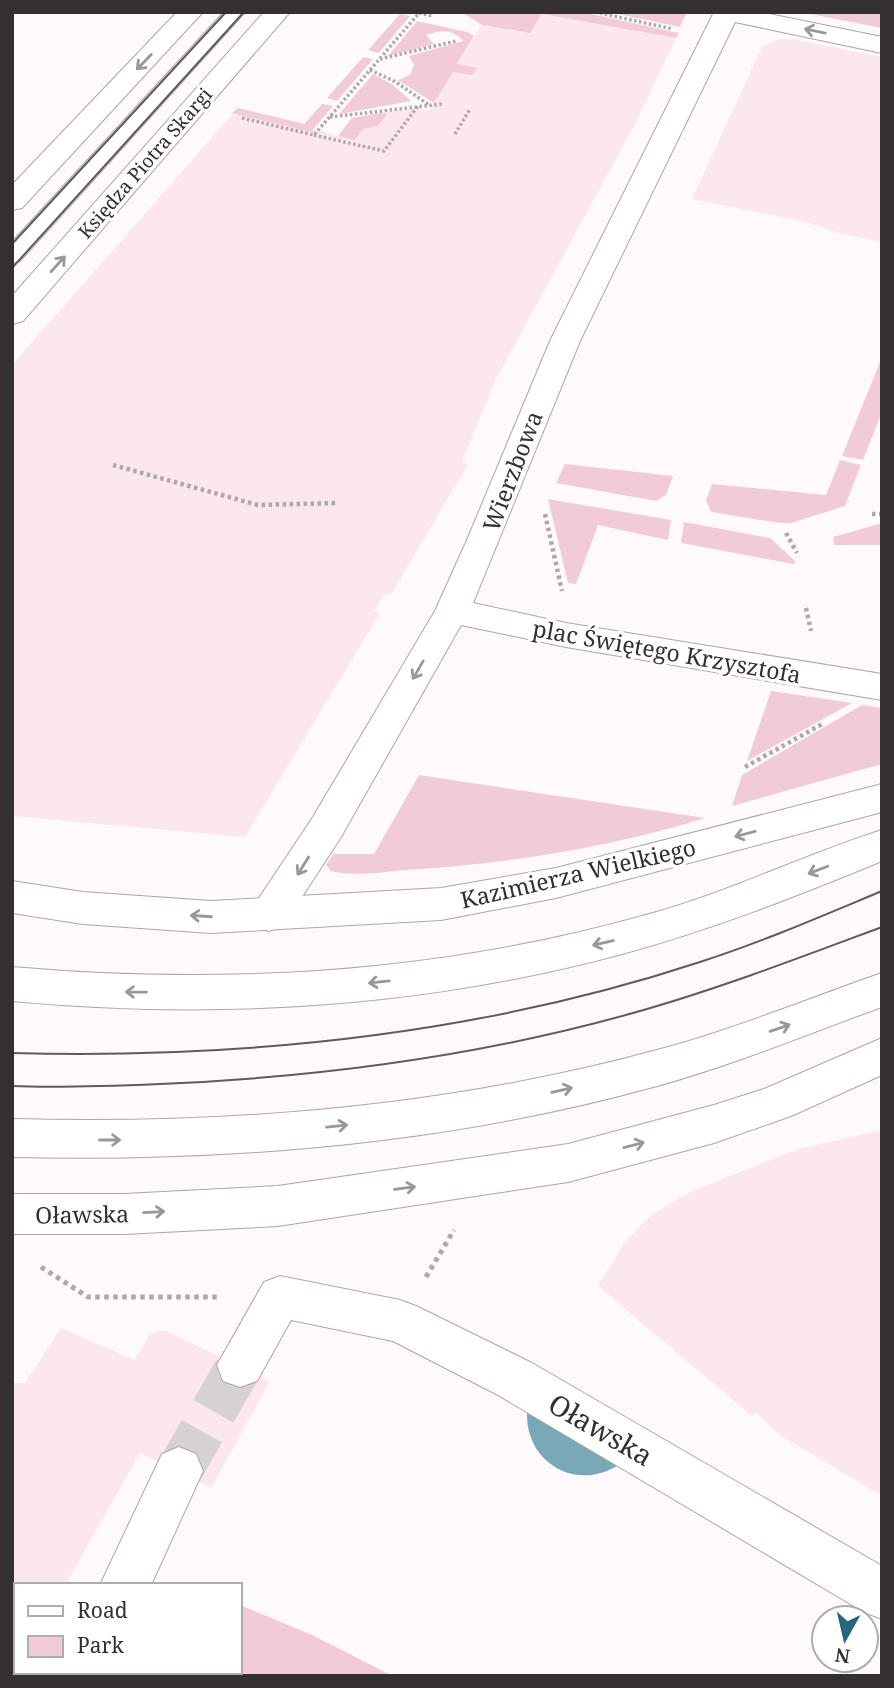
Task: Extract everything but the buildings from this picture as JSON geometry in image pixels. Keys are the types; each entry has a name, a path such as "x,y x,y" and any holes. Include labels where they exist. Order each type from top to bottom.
{"street":[{"path":"12,202 191,12"},
{"name":"Księdza Piotra Skargi","path":"12,314 278,12"},
{"path":"727,13 882,45"},
{"name":"Wierzbowa","path":"269,915 327,827 452,611 484,540 565,341 727,13"},
{"name":"plac Świętego Krzysztofa","path":"452,611 566,635 882,687"},
{"name":"Kazimierza Wielkiego","path":"269,915 441,904 533,888 882,798"},
{"path":"12,984 76,990 263,992 387,981 510,964 622,938 675,922 882,845"},
{"path":"12,897 83,908 211,917 269,915"},
{"path":"12,1138 110,1140 228,1136 405,1119 521,1099 682,1061 882,990"},
{"name":"Oławska","path":"12,1214 124,1214 278,1206 568,1163 714,1124 776,1103 879,1059"},
{"path":"240,1365 293,1299"},
{"name":"Oławska","path":"293,1299 400,1321 515,1379 882,1594"},
{"path":"126,1583 179,1471"}],"lane":[{"path":"12,256 235,12"},
{"path":"225,72 244,12"}],"path":[{"path":"595,12 684,31"},
{"path":"625,19 628,12"},
{"path":"314,135 419,13 433,16"},
{"path":"379,60 456,41"},
{"path":"370,70 396,82 429,105"},
{"path":"329,118 442,103"},
{"path":"234,116 384,151 418,106"},
{"path":"456,134 470,109"},
{"path":"113,465 258,505 337,503"},
{"path":"542,501 562,592"},
{"path":"872,514 882,514"},
{"path":"786,533 797,553"},
{"path":"806,608 811,631"},
{"path":"745,767 835,716"},
{"path":"400,1321 458,1223"},
{"path":"34,1262 88,1297 293,1299"}],"shaded area":[{"path":"542,14 676,38 635,124 496,379 462,462 468,464 392,593 384,595 374,611 380,613 245,837 12,816 12,365 238,108 305,124 338,136 352,118 415,108 429,111 482,25 530,33"},
{"path":"792,39 882,57 882,242 842,234 806,222 692,199 762,47 776,40"},
{"path":"882,1130 882,1496 778,1434 757,1413 752,1416 598,1286 625,1242 652,1214 693,1191 798,1149"},
{"path":"61,1328 134,1360 150,1335 167,1331 270,1381 211,1488 140,1453 66,1583 14,1583 12,1676 12,1383 25,1383"}],"green space":[{"path":"461,12 582,12 679,33 676,38 542,14 530,33 482,25"},
{"path":"608,12 687,12 680,27"},
{"path":"800,12 882,12 882,28"},
{"path":"400,14 410,16 379,53 368,50"},
{"path":"417,21 474,36 457,64 477,68 472,75 453,72 434,103 398,80 410,75 414,65 409,56 463,41 451,32 437,32 426,35 434,44 388,56"},
{"path":"363,57 373,59 337,101 327,98"},
{"path":"373,74 393,85 411,101 339,114"},
{"path":"322,104 333,106 311,132 232,113 238,108 304,124"},
{"path":"387,114 378,126 363,129 355,140 338,136 352,118"},
{"path":"882,357 882,412 863,460 842,456"},
{"path":"840,460 861,465 845,506 791,523 711,512 706,501 712,484 826,495"},
{"path":"565,464 673,476 666,495 656,501 556,483"},
{"path":"548,499 671,520 668,540 598,525 576,584 568,583"},
{"path":"684,522 770,538 795,561 794,564 681,543"},
{"path":"882,523 882,545 834,545 833,537"},
{"path":"771,691 852,703 747,761"},
{"path":"862,705 882,708 882,764 732,806 742,775"},
{"path":"419,775 705,818 632,838 519,859 368,874 331,871 326,865 333,854 374,854"},
{"path":"242,1606 312,1635 393,1676 194,1674 242,1674"}],"water":[{"path":"527,1412 620,1464 604,1472 587,1475 571,1474 557,1468 544,1459 535,1446 529,1430"}],"tunnel":[{"path":"179,1471 240,1365"}],"tram line":[{"path":"12,244 226,12"},
{"path":"12,268 244,12"},
{"path":"12,1053 186,1052 360,1037 446,1024 531,1008 700,962 882,891"},
{"path":"12,1086 105,1086 222,1081 345,1069 467,1051 647,1009 736,981 882,927"}]}
